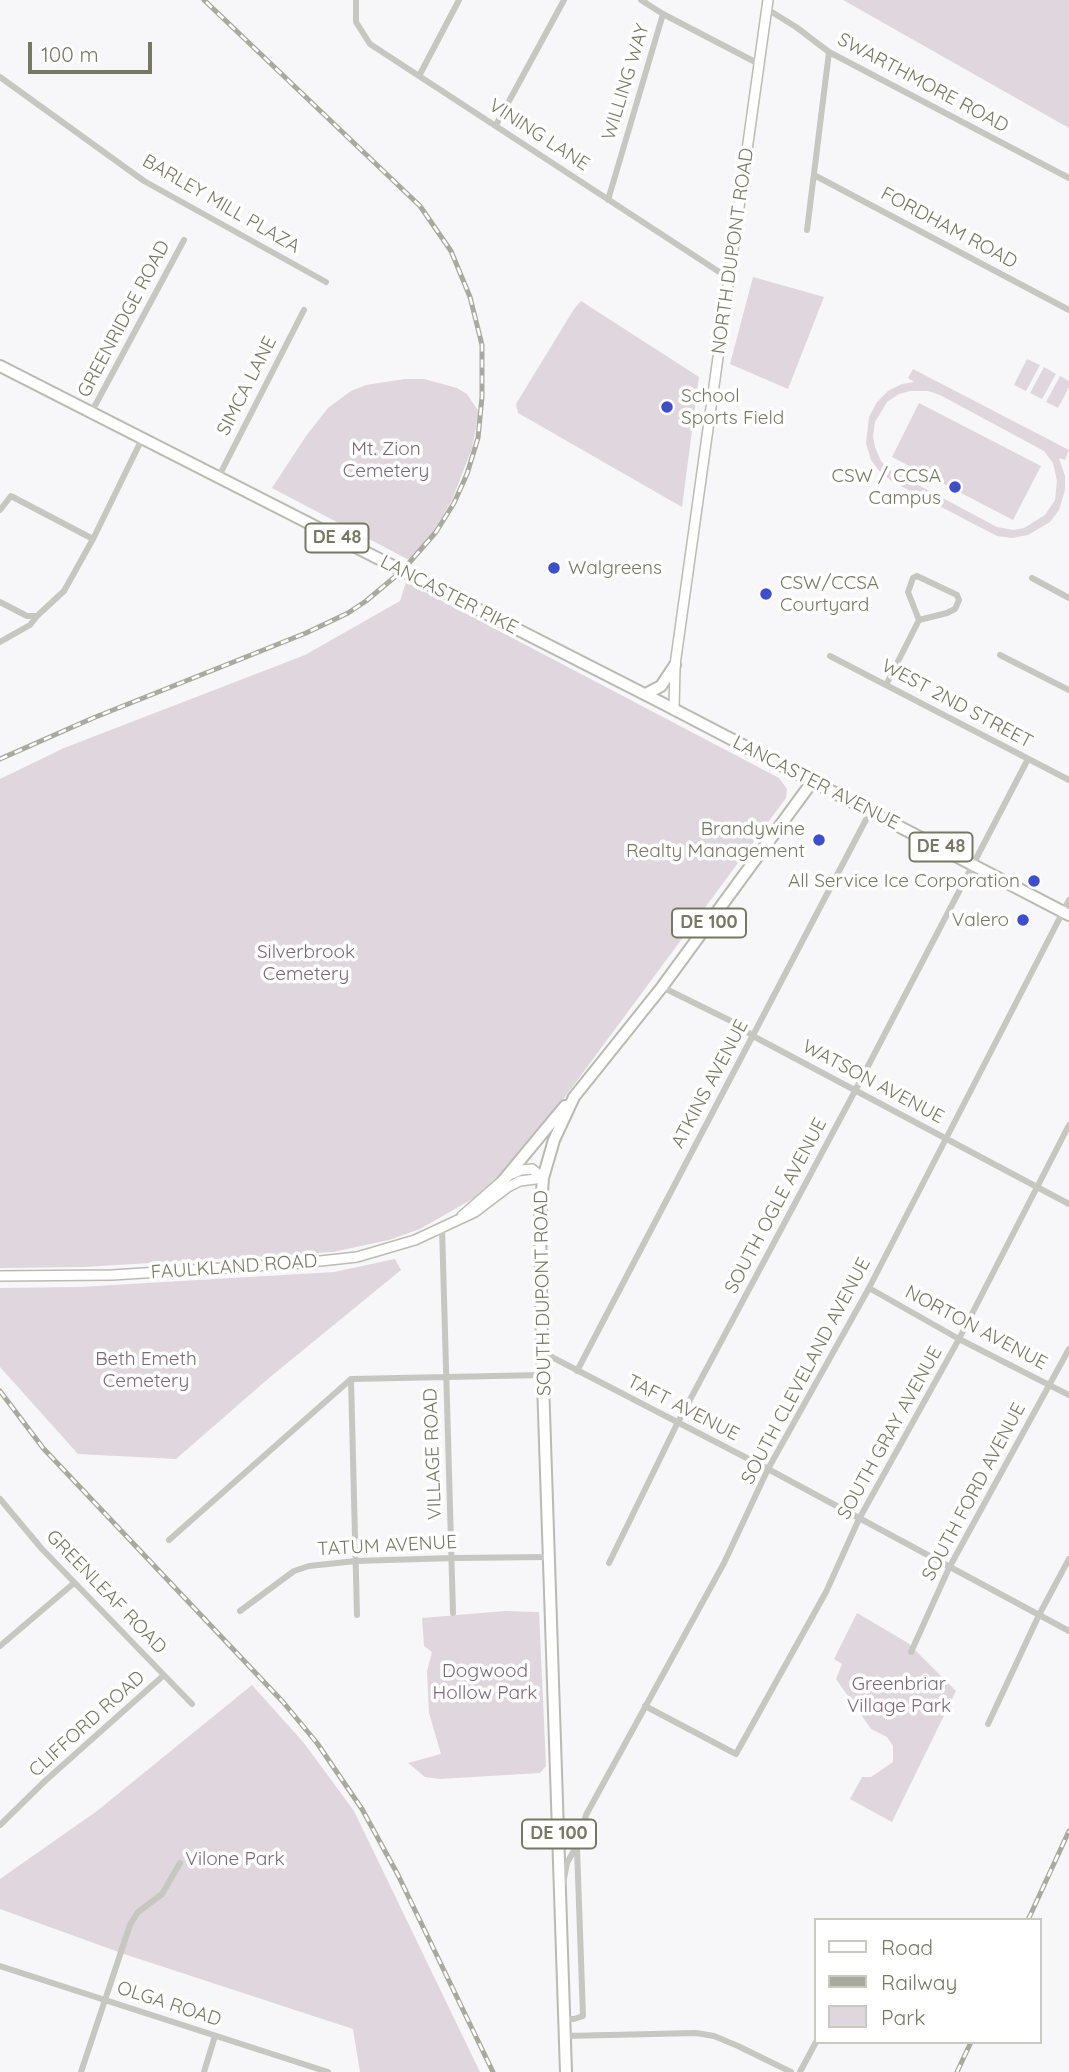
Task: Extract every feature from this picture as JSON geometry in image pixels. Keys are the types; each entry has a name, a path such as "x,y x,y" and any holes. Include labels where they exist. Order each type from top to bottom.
{"main road":[{"name":"NORTH DUPONT ROAD","path":"674,710 676,665 767,5"},
{"name":"LANCASTER PIKE","path":"0,366 674,710"},
{"path":"646,695 662,686 676,665"},
{"name":"LANCASTER AVENUE","path":"674,710 1066,913"},
{"name":"SOUTH DUPONT ROAD","path":"561,1897 542,1352 540,1206 543,1178 554,1140 575,1097 662,987 813,782"},
{"path":"502,1182 575,1097"},
{"name":"FAULKLAND ROAD","path":"461,1217 509,1175 528,1168 543,1178"},
{"name":"FAULKLAND ROAD","path":"0,1276 112,1275 328,1261 387,1249 475,1212 520,1181 543,1178"},
{"name":"DE 100","path":"561,1897 566,2072"}],"street":[{"name":"VINING LANE","path":"356,0 356,22 370,44 730,279"},
{"path":"419,76 459,0"},
{"path":"496,125 564,0"},
{"path":"641,0 663,15 759,64"},
{"name":"SWARTHMORE ROAD","path":"767,5 829,52 1069,178"},
{"name":"WILLING WAY","path":"608,200 663,15"},
{"path":"807,230 829,52"},
{"name":"BARLEY MILL PLAZA","path":"0,77 144,181 326,282"},
{"name":"FORDHAM ROAD","path":"814,174 1069,310"},
{"name":"GREENRIDGE ROAD","path":"91,413 184,240"},
{"name":"SIMCA LANE","path":"218,478 303,310"},
{"path":"0,642 30,625 64,591 142,439"},
{"path":"0,510 11,496 93,539"},
{"path":"886,685 919,620 955,609 959,600 957,595 917,576 913,578 908,592 919,620"},
{"path":"1032,578 1069,598"},
{"path":"0,602 27,616 37,617"},
{"path":"1000,655 1067,689 1069,680"},
{"name":"WEST 2ND STREET","path":"830,656 1069,780"},
{"name":"SOUTH OGLE AVENUE","path":"610,1563 677,1424 1028,759"},
{"name":"ATKINS AVENUE","path":"577,1371 870,812"},
{"name":"SOUTH CLEVELAND AVENUE","path":"561,1897 567,1863 577,1845 586,1815 724,1563 768,1469 869,1288 1066,913 1069,900"},
{"name":"WATSON AVENUE","path":"662,987 735,1023 855,1091 1069,1204"},
{"name":"SOUTH GRAY AVENUE","path":"645,1706 736,1754 826,1592 859,1519 959,1339 1069,1125"},
{"name":"VILLAGE ROAD","path":"442,1227 453,1613"},
{"name":"NORTON AVENUE","path":"869,1288 959,1339 1069,1395"},
{"name":"SOUTH FORD AVENUE","path":"911,1652 949,1568 1069,1349"},
{"name":"TAFT AVENUE","path":"542,1352 768,1469 1069,1631"},
{"path":"169,1540 351,1379 543,1375"},
{"path":"351,1379 357,1615"},
{"name":"GREENLEAF ROAD","path":"0,1499 74,1583 192,1704"},
{"name":"TATUM AVENUE","path":"240,1611 300,1568 356,1561 551,1557"},
{"path":"988,1724 1039,1615 1069,1559"},
{"path":"0,1646 74,1583"},
{"name":"CLIFFORD ROAD","path":"0,1825 164,1675"},
{"name":"SOUTH CLEVELAND AVENUE","path":"564,2019 583,2015 577,1845"},
{"path":"81,2072 133,1918 162,1894 180,1863"},
{"name":"OLGA ROAD","path":"0,1966 304,2068 328,2072"},
{"path":"565,2036 696,2033 714,2036 791,2072"},
{"path":"204,2072 215,2036"},
{"path":"800,2072 815,2044"}],"green space":[{"path":"843,0 1069,0 1069,128"},
{"path":"753,277 824,297 788,389 730,364"},
{"name":"School Sports Field","path":"581,301 699,377 682,507 518,413 516,404"},
{"path":"1027,359 1040,365 1026,391 1014,385"},
{"path":"1044,367 1056,374 1042,399 1030,393"},
{"path":"913,369 1069,450 1065,460 1059,458 1065,476 1065,490 1059,510 1050,522 1028,535 1012,538 997,536 893,482 881,473 871,460 866,443 869,417 877,402 888,391 914,382 908,378","holes":["928,391 1044,451 1053,463 1057,481 1055,500 1045,515 1024,528 1013,530 997,527 888,469 875,447 875,422 887,402 899,394"]},
{"path":"1060,376 1069,381 1069,387 1058,408 1046,402"},
{"name":"Mt. Zion Cemetery","path":"424,379 457,388 467,394 479,412 472,448 452,500 430,538 411,561 272,488 328,408 351,391 366,385"},
{"path":"919,403 1041,466 1013,520 892,457"},
{"name":"Silverbrook Cemetery","path":"406,582 779,778 787,789 786,798 528,1147 474,1198 420,1229 389,1240 333,1252 84,1267 0,1268 0,779 64,748 305,655 400,601"},
{"name":"Beth Emeth Cemetery","path":"395,1259 401,1270 269,1378 176,1459 78,1454 0,1367 0,1288 79,1287 334,1272"},
{"name":"Dogwood Hollow Park","path":"505,1611 539,1612 546,1766 540,1773 440,1779 425,1777 408,1763 441,1754 429,1713 427,1671 432,1652 424,1646 422,1618"},
{"name":"Greenbriar Village Park","path":"857,1613 908,1643 956,1691 892,1822 850,1799 862,1777 871,1777 893,1762 893,1746 887,1737 871,1729 836,1679 842,1664 834,1659"},
{"name":"Vilone Park","path":"252,1685 304,1743 354,1811 480,2072 360,2072 353,2029 124,1954 0,1909 0,1879 97,1811"}],"railway":[{"path":"0,759 93,718 306,633 348,613 366,601 402,571 436,532 454,503 467,474 478,438 482,397 482,345 470,297 451,251 420,206 204,0"},
{"path":"0,1391 43,1448 283,1702 317,1743 362,1809 398,1875 493,2072"},
{"path":"1029,1918 1069,1831"},
{"path":"957,2072 970,2044"}],"place":[{"name":"School Sports Field","path":"667,407"},
{"name":"CSW / CCSA Campus","path":"955,487"},
{"name":"Walgreens","path":"554,568"},
{"name":"CSW/CCSA Courtyard","path":"766,594"},
{"name":"Brandywine Realty Management","path":"819,840"},
{"name":"All Service Ice Corporation","path":"1034,881"},
{"name":"Valero","path":"1023,920"}]}
